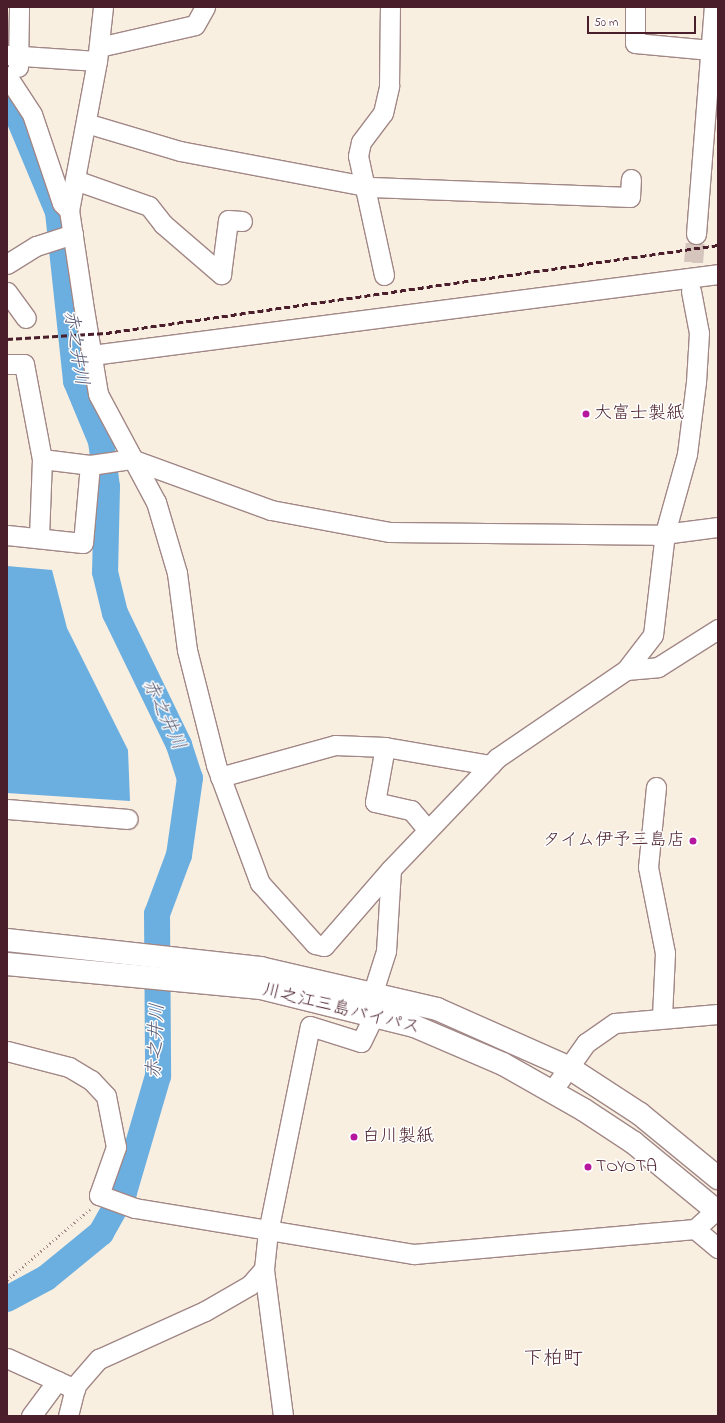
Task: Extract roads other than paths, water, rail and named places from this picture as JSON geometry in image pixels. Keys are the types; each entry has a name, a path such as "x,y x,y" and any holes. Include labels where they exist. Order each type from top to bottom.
{"highway":[{"name":"川之江三島バイパス","path":"7,940 174,957 260,968 373,992 437,1008 568,1067 640,1114 718,1178"},
{"name":"川之江三島バイパス","path":"7,964 120,973 261,988 374,1015 465,1047 552,1091 634,1143 717,1210"}],"street":[{"path":"19,7 12,55 13,83 32,114 62,203 69,210"},
{"path":"103,7 98,54 63,238 92,355 98,394 124,460 156,502 177,573 187,650 220,777 260,883 315,944 324,946 391,869 490,765 626,670 653,634 665,533 687,454 696,382 699,333 691,291"},
{"path":"12,55 98,54 195,25 205,7"},
{"path":"384,274 358,156 361,142 383,113 388,86 390,7"},
{"path":"635,7 635,43 711,50"},
{"path":"696,234 714,7"},
{"path":"86,123 180,152 363,184 630,197 631,179"},
{"path":"75,180 149,206 163,224 220,274 228,220 242,221"},
{"path":"7,264 36,246 63,238"},
{"path":"92,355 718,274"},
{"path":"7,292 26,318"},
{"path":"7,364 24,364 42,459 39,538"},
{"path":"42,459 93,465 124,460 271,510 390,532 665,533 718,527"},
{"path":"7,535 83,543 93,465"},
{"path":"626,670 658,667 718,630"},
{"path":"220,777 336,745 385,747 490,765"},
{"path":"385,747 375,802 411,810 428,830"},
{"path":"656,787 648,867 665,953 662,1016"},
{"path":"7,809 128,819"},
{"path":"283,1416 264,1269 268,1232 310,1026 360,1042 374,1015 373,992 386,951 391,869"},
{"path":"552,1091 586,1042 615,1023 662,1016 718,1014"},
{"path":"7,1051 69,1067 91,1080 106,1096 116,1147 110,1199 268,1232 414,1254 695,1229 717,1210"},
{"path":"695,1229 718,1248"},
{"path":"68,1416 75,1389 85,1372 99,1360 217,1305 250,1285 264,1269"},
{"path":"7,1358 75,1389"},
{"path":"31,1416 57,1381"}],"water":[{"path":"7,566 52,570 67,628 128,750 130,801 7,793"}],"waterway":[{"name":"赤之井川","path":"7,90 58,212 76,381 101,441 107,487 105,572 115,613 179,745 190,778 179,855 157,914 158,1076 124,1192 101,1233 46,1278 7,1299"}],"tunnel":[{"path":"691,291 696,234"}],"railway":[{"path":"7,339 106,333 718,245"}],"place":[{"name":"大富士製紙","path":"586,414"},
{"name":"タイム伊予三島店","path":"693,841"},
{"name":"白川製紙","path":"354,1137"},
{"name":"TOYOTA","path":"588,1167"}],"district":[{"name":"下柏町","path":"553,1359"}]}
